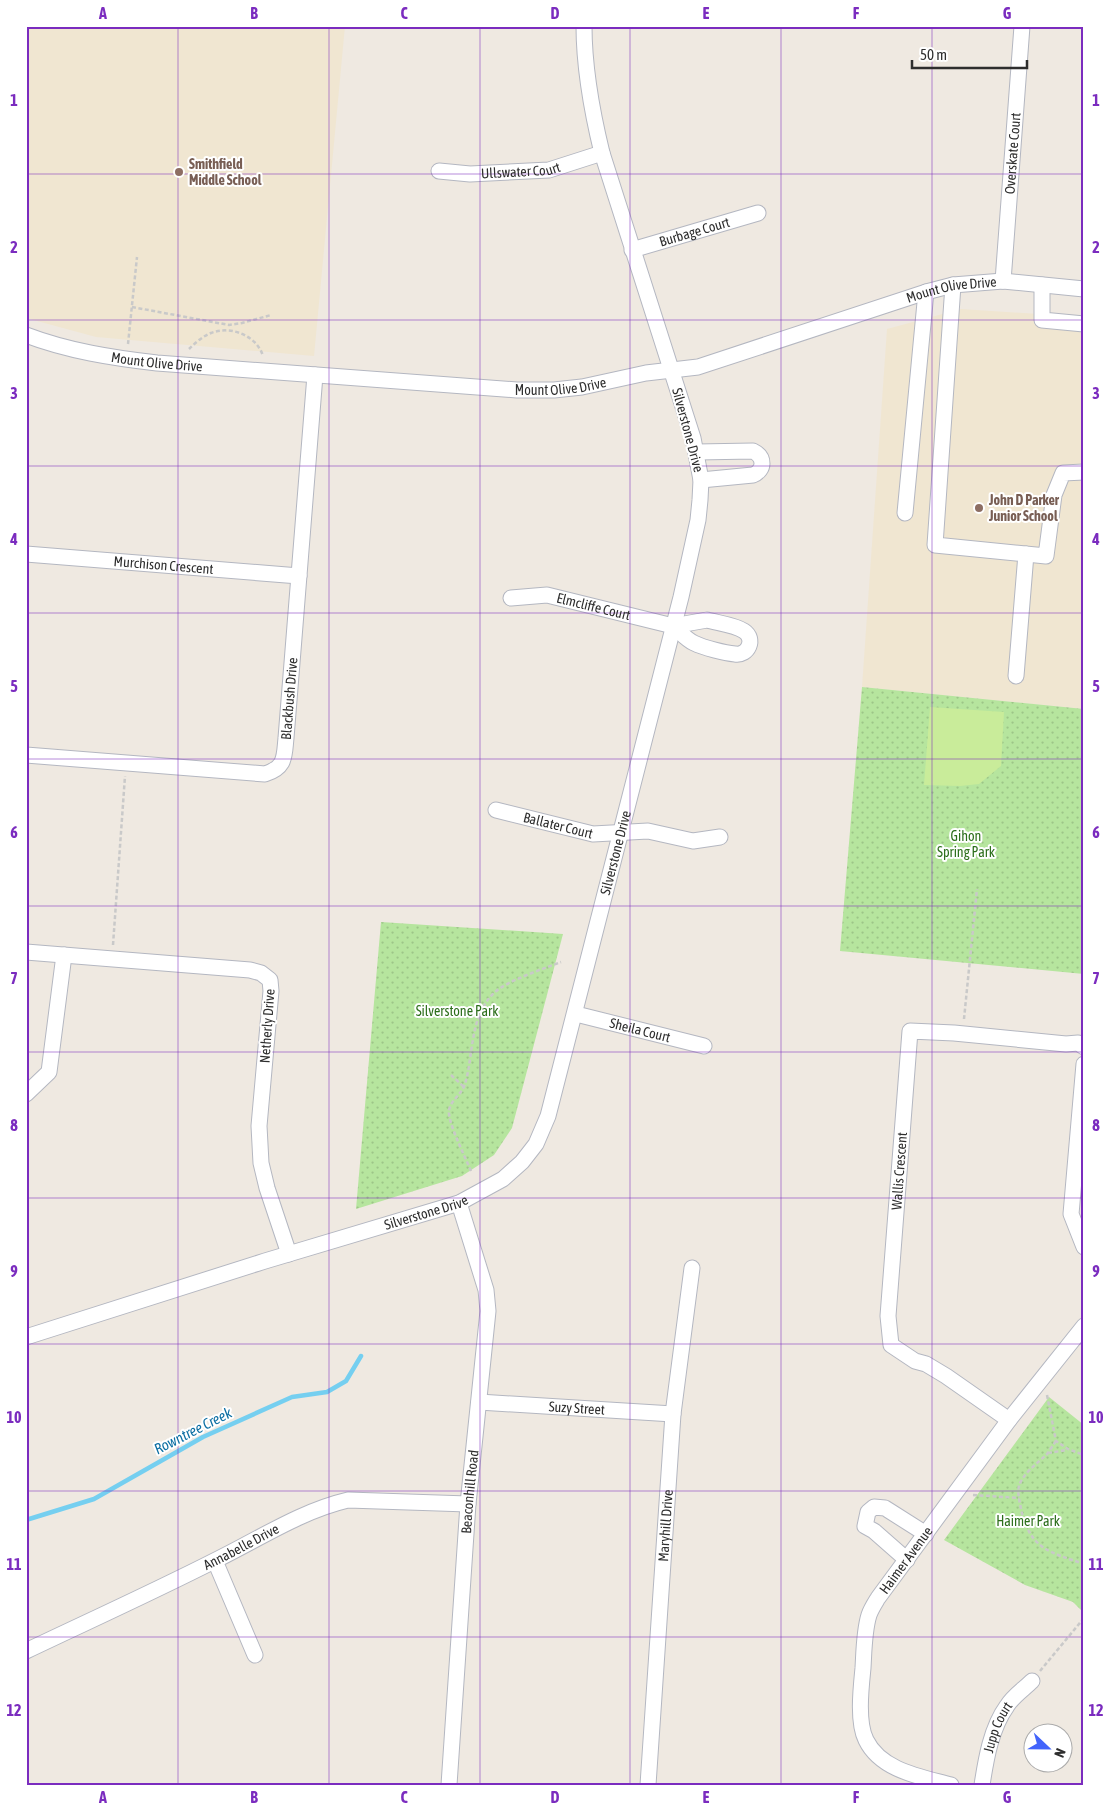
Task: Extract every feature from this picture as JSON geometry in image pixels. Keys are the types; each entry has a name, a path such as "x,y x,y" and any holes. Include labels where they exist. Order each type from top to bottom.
{"street":[{"name":"Silverstone Drive","path":"26,1337 289,1254 459,1203 503,1179 522,1162 536,1144 548,1116 576,1014 673,626 698,520 701,480 697,452 602,153 587,80 584,26"},
{"name":"Overskate Court","path":"1003,281 1022,26"},
{"name":"Ullswater Court","path":"439,171 470,174 549,170 602,153"},
{"name":"Burbage Court","path":"632,250 758,212"},
{"name":"Mount Olive Drive","path":"26,335 81,352 157,363 517,390 554,390 582,387 646,373 698,367 926,292 953,285 1003,281 1084,289"},
{"path":"953,285 935,545 1046,556 1054,495 1063,473 1084,472"},
{"path":"1042,285 1042,320 1084,324"},
{"path":"905,514 926,292"},
{"name":"Blackbush Drive","path":"26,754 265,774 281,766 284,759 286,738 315,375"},
{"path":"697,452 753,451 760,455 763,463 760,471 753,475 701,480"},
{"name":"Murchison Crescent","path":"26,554 299,576"},
{"path":"1016,676 1026,554"},
{"name":"Elmcliffe Court","path":"512,598 547,595 673,626"},
{"name":"Ballater Court","path":"496,810 587,833 648,831 693,841 720,837"},
{"name":"Netherly Drive","path":"26,952 250,970 261,973 270,980 271,991 259,1126 261,1164 289,1254"},
{"path":"26,1094 49,1072 64,954"},
{"name":"Sheila Court","path":"576,1014 704,1046"},
{"name":"Wallis Crescent","path":"1010,1420 940,1372 926,1364 915,1361 891,1345 888,1316 910,1031 1066,1044 1078,1043 1084,1047"},
{"path":"1084,1064 1070,1214 1084,1247"},
{"name":"Beaconhill Road","path":"449,1785 468,1504 488,1311 486,1290 459,1203"},
{"name":"Maryhill Drive","path":"648,1785 673,1414 692,1268"},
{"name":"Haimer Avenue","path":"951,1785 908,1773 892,1766 877,1754 866,1740 860,1705 869,1614 878,1598 1010,1420 1084,1326"},
{"name":"Suzy Street","path":"479,1402 673,1414"},
{"name":"Annabelle Drive","path":"26,1651 215,1561 328,1504 348,1500 468,1504"},
{"path":"907,1560 874,1531 865,1526 868,1512 874,1507 884,1508 926,1534"},
{"path":"215,1561 255,1655"},
{"name":"Jupp Court","path":"982,1785 986,1761 997,1723 1007,1705 1032,1681"}],"path":[{"path":"128,344 137,257"},
{"path":"132,307 229,325 271,315"},
{"path":"229,325 229,331"},
{"path":"189,349 212,332 229,331 245,334 260,346 263,356"},
{"path":"112,958 126,762"},
{"path":"963,1034 977,889"},
{"path":"471,1170 449,1111 464,1086 474,1033 480,1015 495,992 505,985 561,962"},
{"path":"451,1075 464,1086"},
{"path":"1043,1377 1056,1441 1068,1450 1084,1455"},
{"path":"1056,1441 1048,1453 1018,1486 1023,1516 1031,1537 1050,1552 1084,1564"},
{"path":"1048,1453 1068,1450"},
{"path":"956,1493 1019,1498"},
{"path":"1032,1681 1084,1618"}],"shaded area":[{"name":"Smithfield Middle School","path":"26,26 345,26 314,356 96,337 26,318"},
{"name":"John D Parker Junior School","path":"961,309 1084,317 1084,709 862,687 887,329"}],"green space":[{"name":"Gihon Spring Park","path":"862,687 1084,709 1084,974 840,951"},
{"path":"930,707 1004,712 1001,766 979,784 960,786 924,785"},
{"name":"Silverstone Park","path":"381,922 563,934 512,1128 494,1155 462,1176 356,1209"},
{"name":"Haimer Park","path":"1049,1397 1084,1425 1084,1613 1073,1602 1025,1585 944,1540"}],"waterway":[{"name":"Rowntree Creek","path":"26,1520 94,1499 203,1437 292,1397 327,1392 346,1381 361,1356"}],"place":[{"name":"Smithfield Middle School","path":"179,172"},
{"name":"John D Parker Junior School","path":"979,508"}]}
